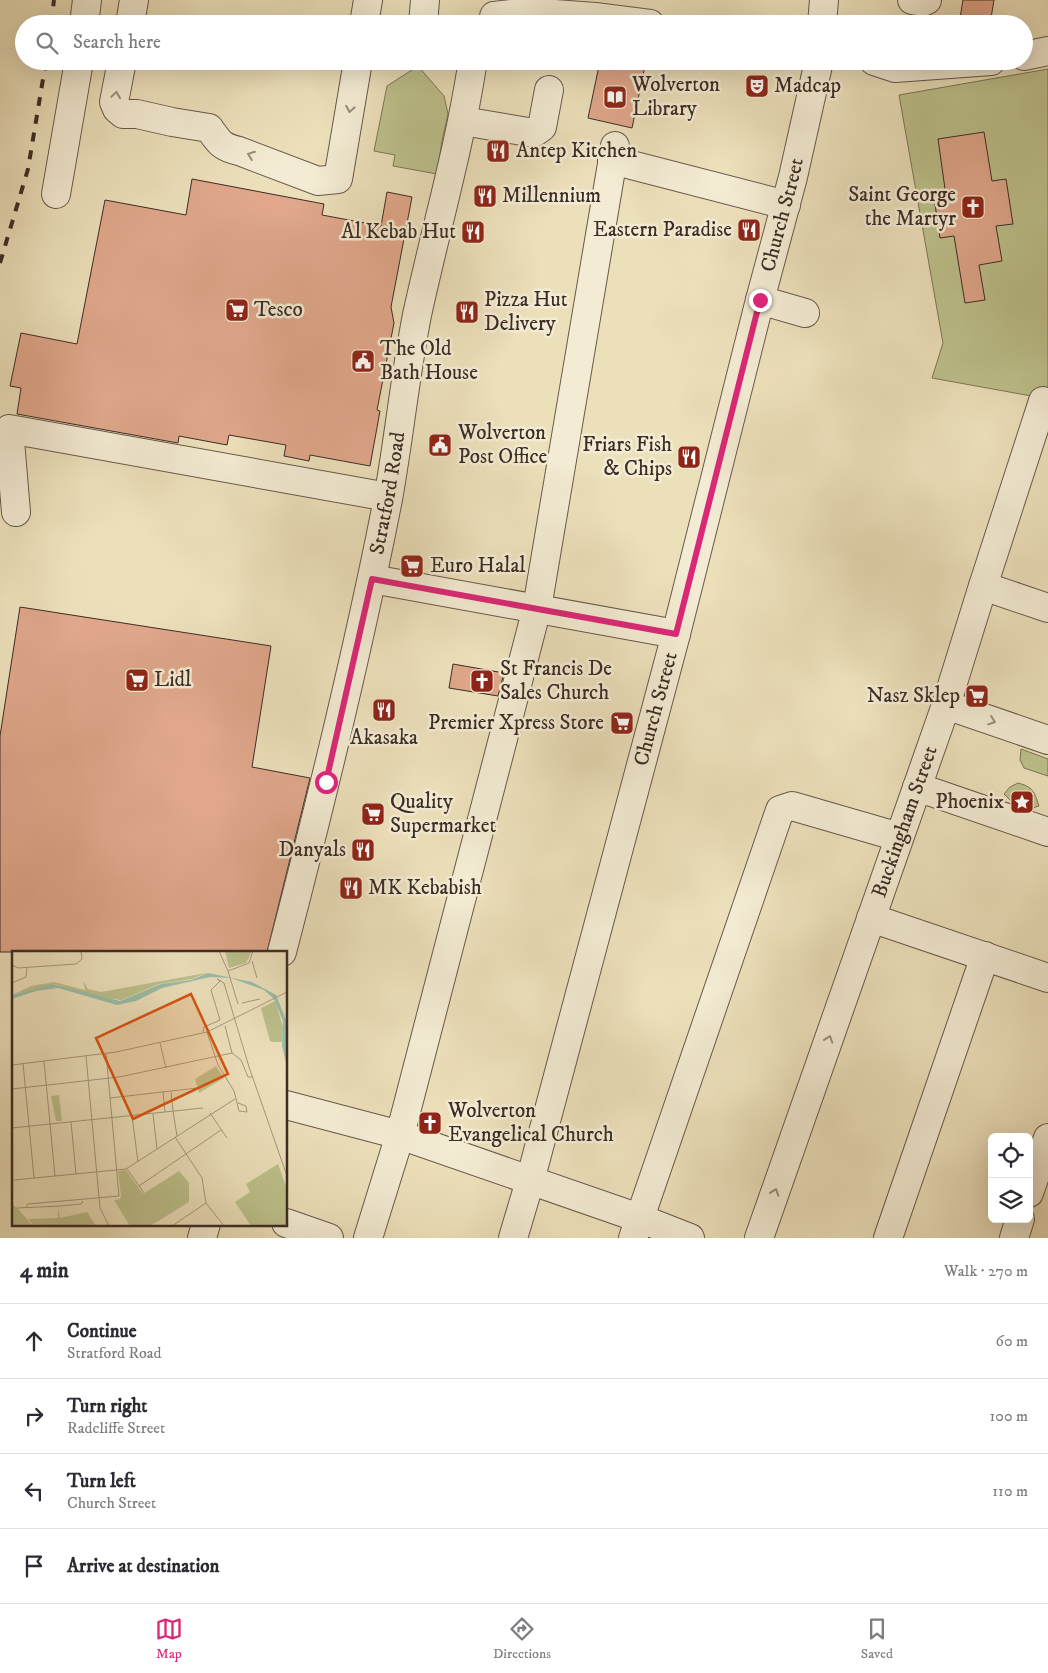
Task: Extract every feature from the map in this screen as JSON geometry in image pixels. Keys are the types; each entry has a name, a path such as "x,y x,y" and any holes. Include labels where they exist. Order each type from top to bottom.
{"street":[{"path":"85,15 87,0"},
{"path":"132,15 134,0"},
{"path":"366,15 368,0"},
{"path":"424,15 425,0"},
{"path":"823,15 824,0"},
{"path":"912,0 923,2 927,0"},
{"path":"491,13 528,12 568,15"},
{"path":"1033,54 1048,51"},
{"path":"56,194 77,70"},
{"path":"120,70 114,102 117,109 123,114 137,114 209,128 220,144 228,148 318,181 330,181 338,180 356,70"},
{"name":"Stratford Road","path":"282,951 326,782 372,579 388,497 417,316 463,121 466,70"},
{"name":"Church Street","path":"513,1238 530,1181 676,634 760,300 786,205 817,70"},
{"path":"463,121 535,132 542,127 549,90"},
{"path":"368,1238 400,1135 537,608 613,153 786,205"},
{"path":"760,300 805,313"},
{"name":"Buckingham Street","path":"759,1238 946,705 1043,402"},
{"path":"16,512 9,429 388,497"},
{"path":"372,579 676,634"},
{"path":"983,586 1048,608"},
{"path":"946,705 1048,740"},
{"path":"917,787 1048,832"},
{"path":"636,1228 780,810 792,806 899,837"},
{"path":"871,918 1048,978"},
{"path":"888,1238 985,956"},
{"path":"288,1106 400,1135 530,1181 636,1228 690,1238"},
{"path":"1033,1181 1048,1138"},
{"path":"1014,1238 1019,1223"},
{"path":"288,1224 329,1238"}],"green space":[{"path":"1048,69 1048,399 932,378 943,343 899,95"},
{"path":"412,70 421,70 444,96 448,114 437,174 393,166 395,155 374,151 387,86"},
{"path":"1021,749 1048,759 1048,776 1024,768 1020,760"},
{"path":"1018,783 1032,790 1039,806 1029,809 1024,798 1016,795 1011,801 1004,794 1010,787"}],"building":[{"path":"963,0 994,0 992,15 960,15"},
{"name":"Wolverton Library","path":"598,70 644,70 632,128 588,118"},
{"name":"Saint George the Martyr","path":"984,132 992,181 1006,179 1013,224 996,226 1002,261 979,265 985,300 965,303 954,236 940,238 933,191 945,189 938,139"},
{"name":"Tesco","path":"192,179 324,204 322,215 381,226 387,192 412,197 391,307 394,323 377,410 380,411 370,466 310,455 309,461 284,456 286,445 229,435 227,445 179,436 178,443 17,414 21,388 10,386 21,333 77,344 105,200 186,215"},
{"path":"20,607 271,646 252,767 310,778 267,951 0,952 0,736"},
{"name":"St Francis De Sales Church","path":"453,664 504,673 498,696 449,688"}],"railway":[{"path":"52,15 54,0"},
{"path":"0,263 28,169 44,70"}],"place":[{"name":"Madcap","path":"757,86"},
{"name":"Wolverton Library","path":"615,97"},
{"name":"Antep Kitchen","path":"498,151"},
{"name":"Millennium","path":"485,196"},
{"name":"Saint George the Martyr","path":"973,207"},
{"name":"Eastern Paradise","path":"749,230"},
{"name":"Al Kebab Hut","path":"473,232"},
{"name":"Tesco","path":"237,310"},
{"name":"Pizza Hut Delivery","path":"467,312"},
{"name":"The Old Bath House","path":"363,361"},
{"name":"Wolverton Post Office","path":"440,445"},
{"name":"Friars Fish & Chips","path":"689,457"},
{"name":"Euro Halal","path":"412,566"},
{"name":"Lidl","path":"137,680"},
{"name":"St Francis De Sales Church","path":"482,681"},
{"name":"Nasz Sklep","path":"977,696"},
{"name":"Akasaka","path":"384,710"},
{"name":"Premier Xpress Store","path":"622,723"},
{"name":"Phoenix","path":"1022,802"},
{"name":"Quality Supermarket","path":"373,814"},
{"name":"Danyals","path":"363,850"},
{"name":"MK Kebabish","path":"351,888"},
{"name":"Wolverton Evangelical Church","path":"430,1123"}],"route":[{"path":"326,782 372,579 676,634 760,300"}]}
